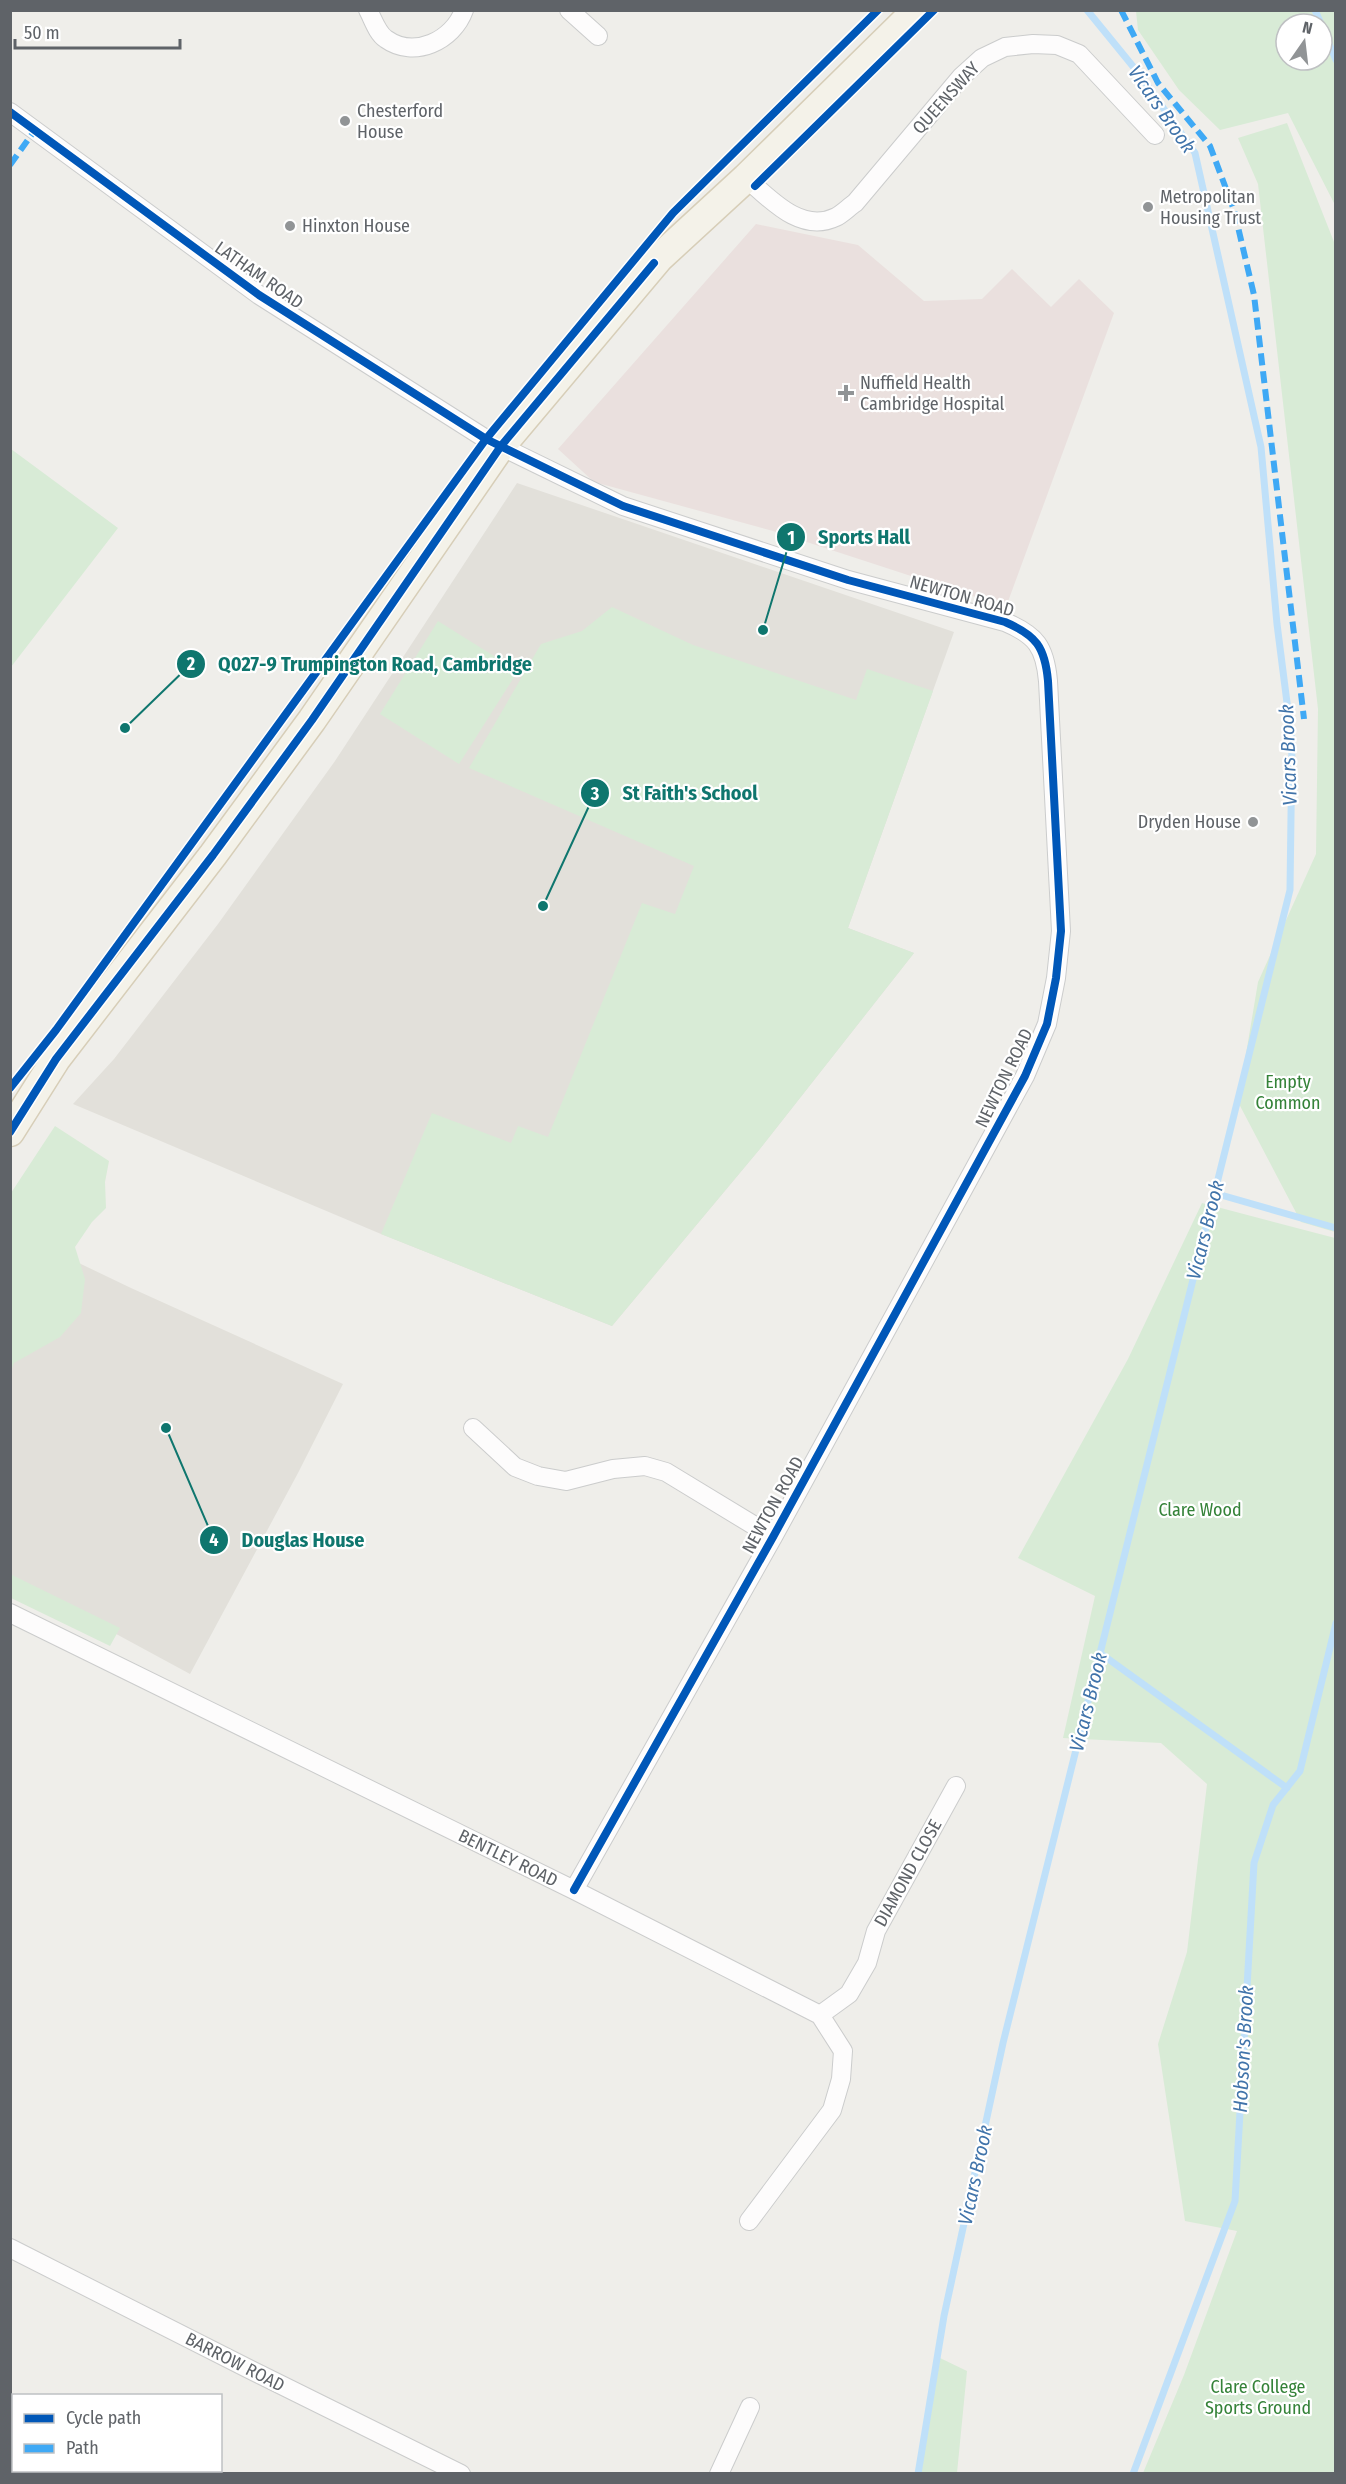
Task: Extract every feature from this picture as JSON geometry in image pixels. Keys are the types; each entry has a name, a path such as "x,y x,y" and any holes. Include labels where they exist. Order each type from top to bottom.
{"main road":[{"path":"10,1132 56,1059 206,864 312,720 501,446 659,258 746,178 917,10"}],"street":[{"path":"368,10 385,39 408,47 427,47 448,35 464,10"},
{"path":"569,10 598,36"},
{"name":"QUEENSWAY","path":"746,178 777,205 795,217 814,222 835,218 855,203 961,78 982,58 1005,47 1033,44 1056,45 1079,54 1155,135"},
{"name":"LATHAM ROAD","path":"10,112 259,296 501,446"},
{"name":"NEWTON ROAD","path":"501,446 623,506 848,580 1021,629 1033,637 1041,648 1046,665 1060,931 1056,978 1047,1024 1025,1076 773,1537 574,1890"},
{"path":"473,1428 515,1467 538,1476 566,1480 613,1469 645,1466 666,1472 773,1537"},
{"name":"BENTLEY ROAD","path":"10,1613 574,1890 820,2015 843,2050 841,2079 832,2110 749,2221"},
{"name":"DIAMOND CLOSE","path":"820,2015 849,1994 867,1963 876,1930 956,1786"},
{"name":"BARROW ROAD","path":"10,2248 461,2474"},
{"path":"719,2474 750,2408"}],"shaded area":[{"name":"Nuffield Health Cambridge Hospital","path":"756,224 858,245 924,301 982,299 1012,269 1051,307 1079,279 1114,313 1006,607 773,531 594,482 558,449"},
{"path":"517,483 954,632 848,928 914,953 759,1150 612,1326 381,1234 73,1104 114,1059 218,924 335,761"},
{"path":"10,1230 131,1288 343,1384 190,1674 11,1577"}],"green space":[{"path":"1136,11 1333,11 1274,12 1274,72 1334,72 1334,12 1336,15 1335,205 1288,113 1220,130 1179,90 1138,30"},
{"name":"Empty Common","path":"1287,123 1336,247 1335,1232 1301,1222 1238,1102 1258,982 1316,854 1318,709 1258,184 1238,138"},
{"path":"11,449 118,528 11,667"},
{"path":"612,607 693,645 856,700 867,669 933,691 848,928 914,953 759,1150 612,1326 381,1234 432,1113 511,1143 518,1126 548,1137 642,903 675,914 694,866 469,768 541,644 582,631"},
{"path":"438,621 518,671 459,764 380,714"},
{"path":"55,1126 109,1161 105,1182 106,1208 92,1222 75,1247 85,1279 81,1313 60,1337 14,1363 11,1371 11,1193"},
{"name":"Clare Wood","path":"1202,1203 1335,1238 1335,2473 1143,2473 1184,2375 1237,2231 1185,2221 1158,2044 1187,1952 1207,1784 1161,1743 1063,1738 1095,1596 1018,1558 1128,1359"},
{"path":"10,1574 120,1628 110,1646 11,1598"},
{"path":"940,2358 967,2371 957,2473 921,2473"}],"waterway":[{"name":"Vicars Brook","path":"918,2474 944,2316 1003,2043 1290,890 1292,742 1277,624 1261,447 1195,153 1140,75 1087,10"},
{"name":"Hobson's Brook","path":"1334,55 1336,60"},
{"path":"1214,1193 1336,1228"},
{"name":"Hobson's Brook","path":"1133,2474 1235,2201 1254,1863 1273,1805 1300,1771 1336,1623"},
{"path":"1100,1653 1287,1788"}],"marked path":[{"path":"1121,10 1158,83 1210,146 1234,210 1254,295 1304,719"},
{"path":"10,165 35,130"}],"cycle path":[{"path":"10,1088 56,1030 486,439 673,213 878,10"},
{"path":"755,186 934,10"},
{"path":"10,112 259,295 486,439 623,506 848,580 1005,622 1031,637 1044,659 1048,681 1061,931 1056,978 1047,1024 1025,1076 900,1305 773,1537 574,1890"},
{"path":"10,1132 56,1059 213,855 312,720 501,446 654,263"}],"place":[{"name":"Chesterford House","path":"345,121"},
{"name":"Metropolitan Housing Trust","path":"1148,207"},
{"name":"Hinxton House","path":"290,226"},
{"name":"Nuffield Health Cambridge Hospital","path":"846,393"},
{"name":"Sports Hall","path":"763,630"},
{"name":"Q027-9 Trumpington Road, Cambridge","path":"125,728"},
{"name":"Dryden House","path":"1253,822"},
{"name":"St Faith's School","path":"543,906"},
{"name":"Douglas House","path":"166,1428"}],"park label":[{"name":"Clare College Sports Ground","path":"1258,2397"}]}
